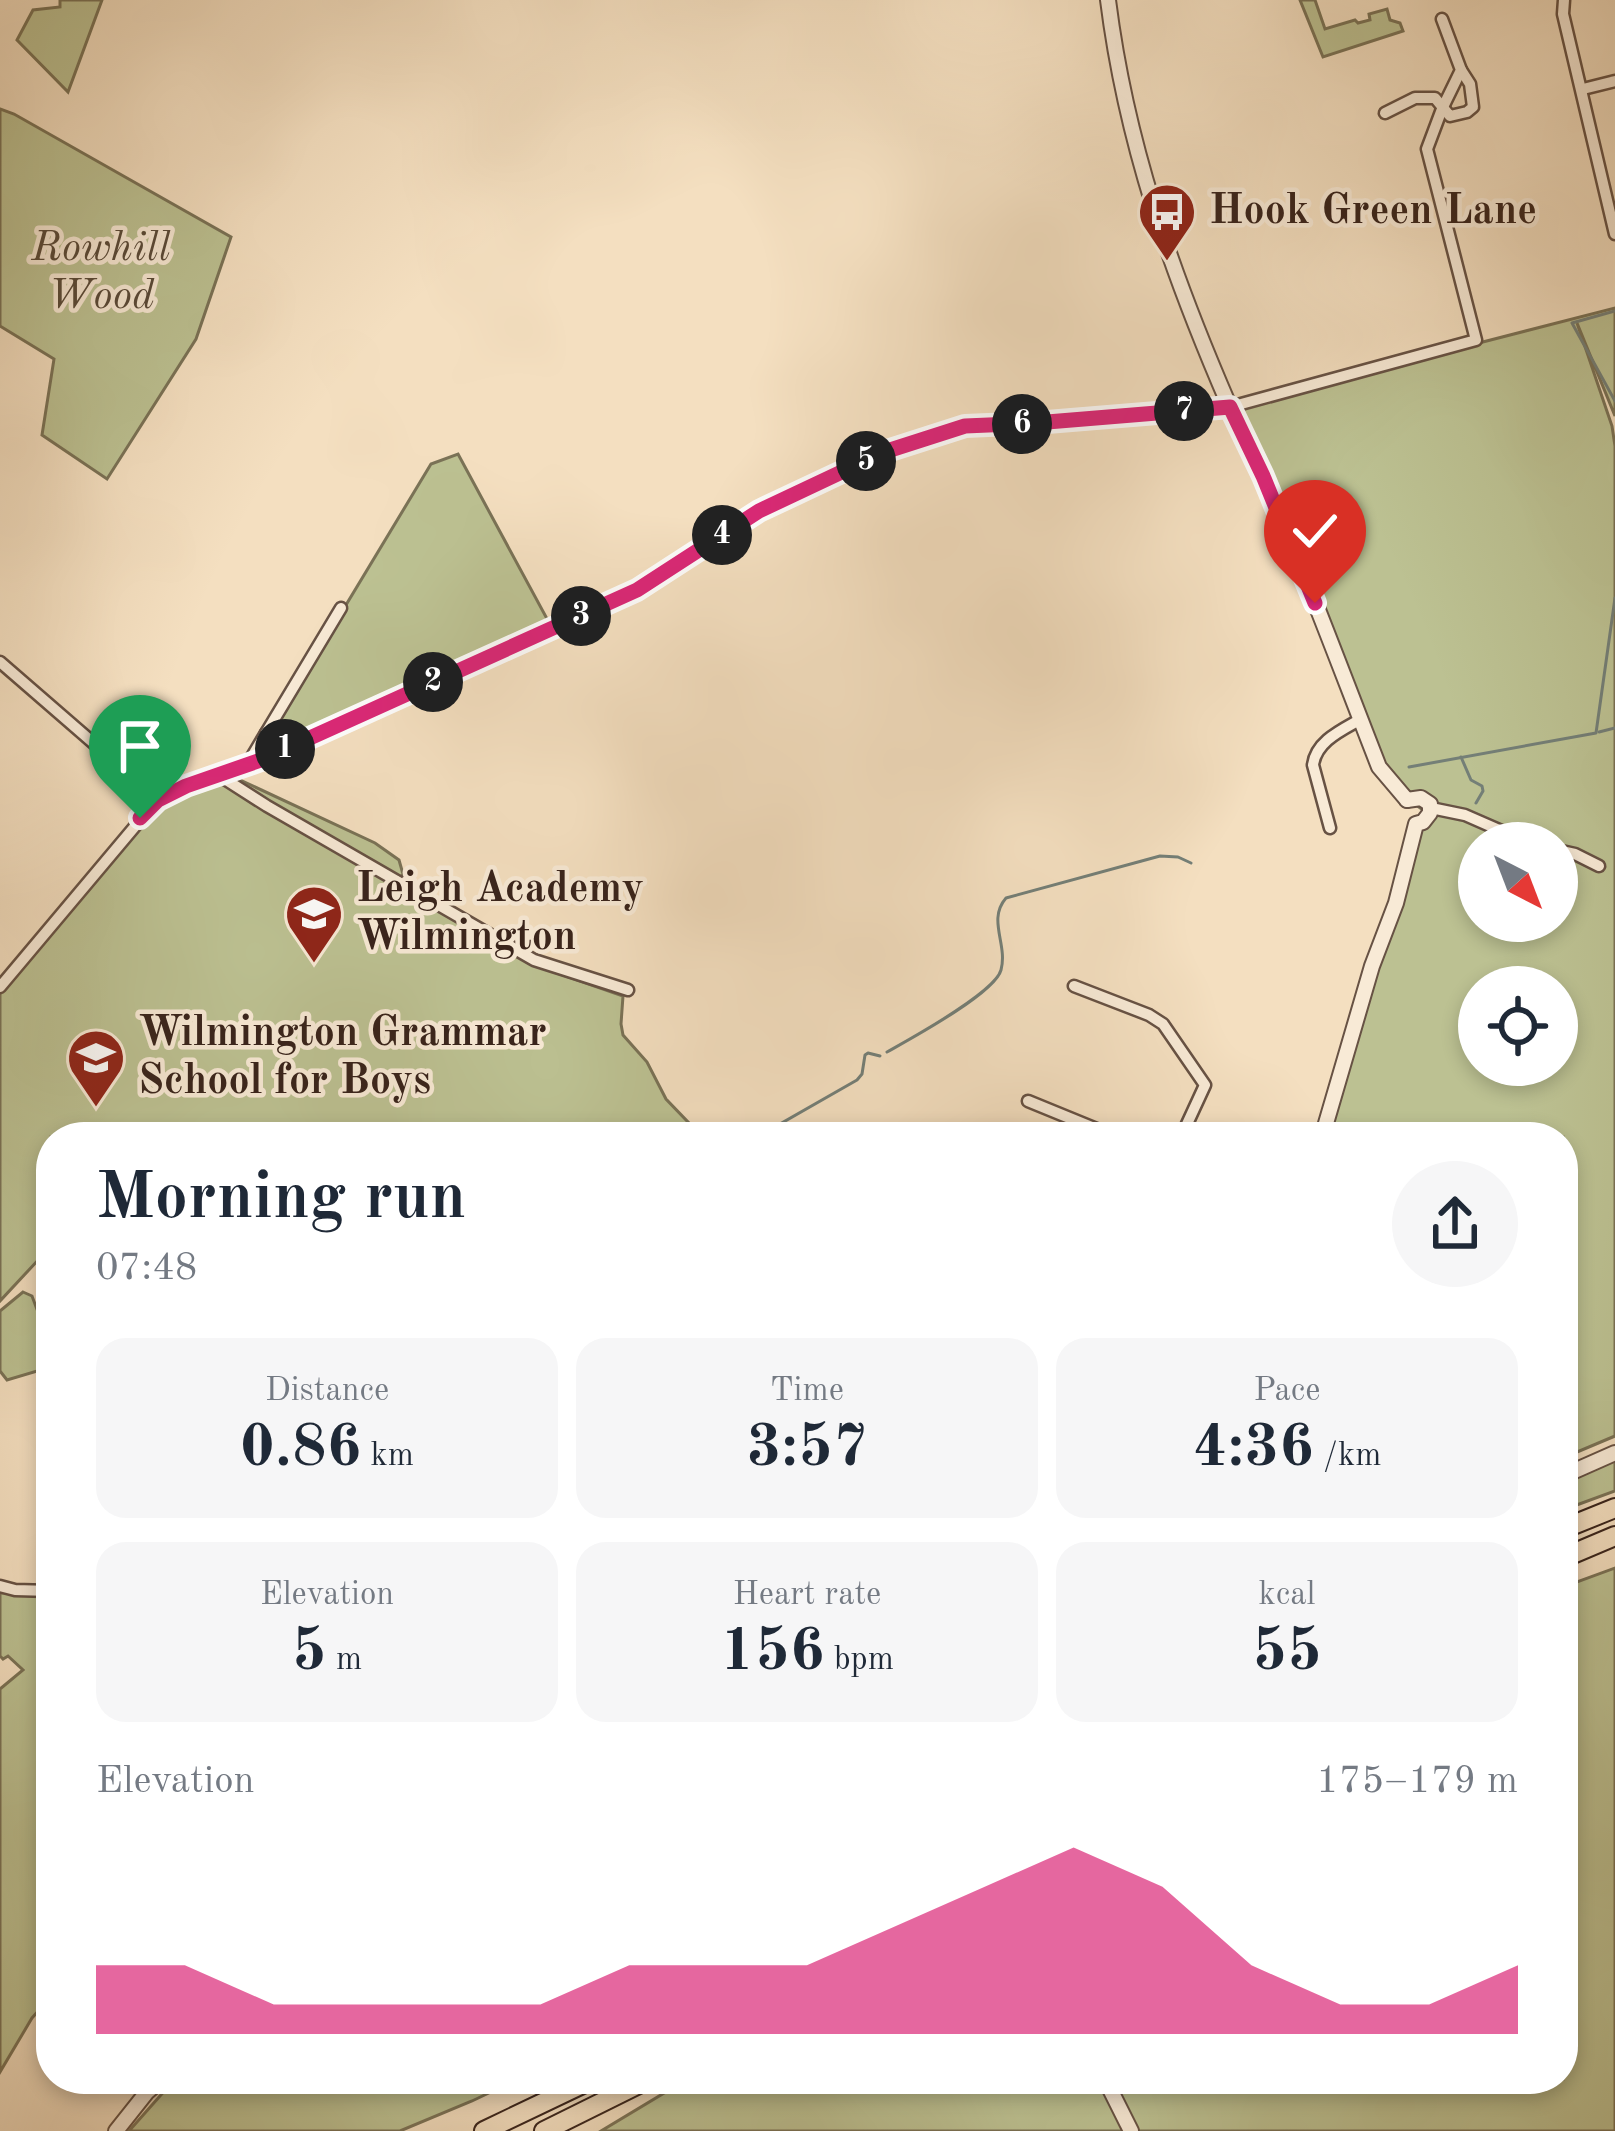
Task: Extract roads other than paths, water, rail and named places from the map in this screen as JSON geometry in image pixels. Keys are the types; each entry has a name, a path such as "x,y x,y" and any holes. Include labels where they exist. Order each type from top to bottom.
{"highway":[{"path":"1578,1523 1615,1508"},
{"path":"1578,1555 1615,1541"},
{"path":"484,2131 562,2094"},
{"path":"544,2131 619,2094"}],"street":[{"path":"1108,0 1139,166 1185,298 1263,476 1379,767 1407,800"},
{"path":"1564,0 1563,14 1615,234"},
{"path":"1385,112 1415,98 1436,98 1450,116 1473,107 1470,84 1460,70 1442,19"},
{"path":"0,987 158,800 247,766 637,590 759,511 884,452 965,426 1230,407 1476,340 1427,149 1460,70"},
{"path":"1583,89 1615,81"},
{"path":"247,766 340,608"},
{"path":"0,662 158,800"},
{"path":"1330,828 1314,755 1361,719"},
{"path":"266,733 282,750"},
{"path":"220,776 534,960 628,990"},
{"path":"1326,1122 1365,988 1396,903 1416,824 1427,818 1431,808 1421,797 1407,800"},
{"path":"1407,800 1404,815 1416,824"},
{"path":"1431,808 1481,822"},
{"path":"1578,856 1599,866"},
{"path":"1074,986 1163,1024 1204,1085 1187,1122"},
{"path":"1028,1101 1079,1122"},
{"path":"1578,1469 1615,1453"},
{"path":"0,1586 36,1591"},
{"path":"116,2131 144,2094"},
{"path":"1112,2094 1131,2131"}],"waterway":[{"path":"1615,311 1572,323 1615,401"},
{"path":"1409,767 1596,733 1615,598"},
{"path":"1599,732 1615,728"},
{"path":"1461,757 1471,780 1482,786 1476,803"},
{"path":"887,1052 950,1015 995,980 1002,960 998,915 1006,898 1160,856 1191,863"},
{"path":"783,1122 857,1080 865,1055 880,1056"}],"place":[{"name":"Hook Green Lane","path":"1167,263"},
{"name":"Leigh Academy Wilmington","path":"314,965"},
{"name":"Wilmington Grammar School for Boys","path":"96,1109"}],"park label":[{"name":"Rowhill Wood","path":"101,273"}]}
